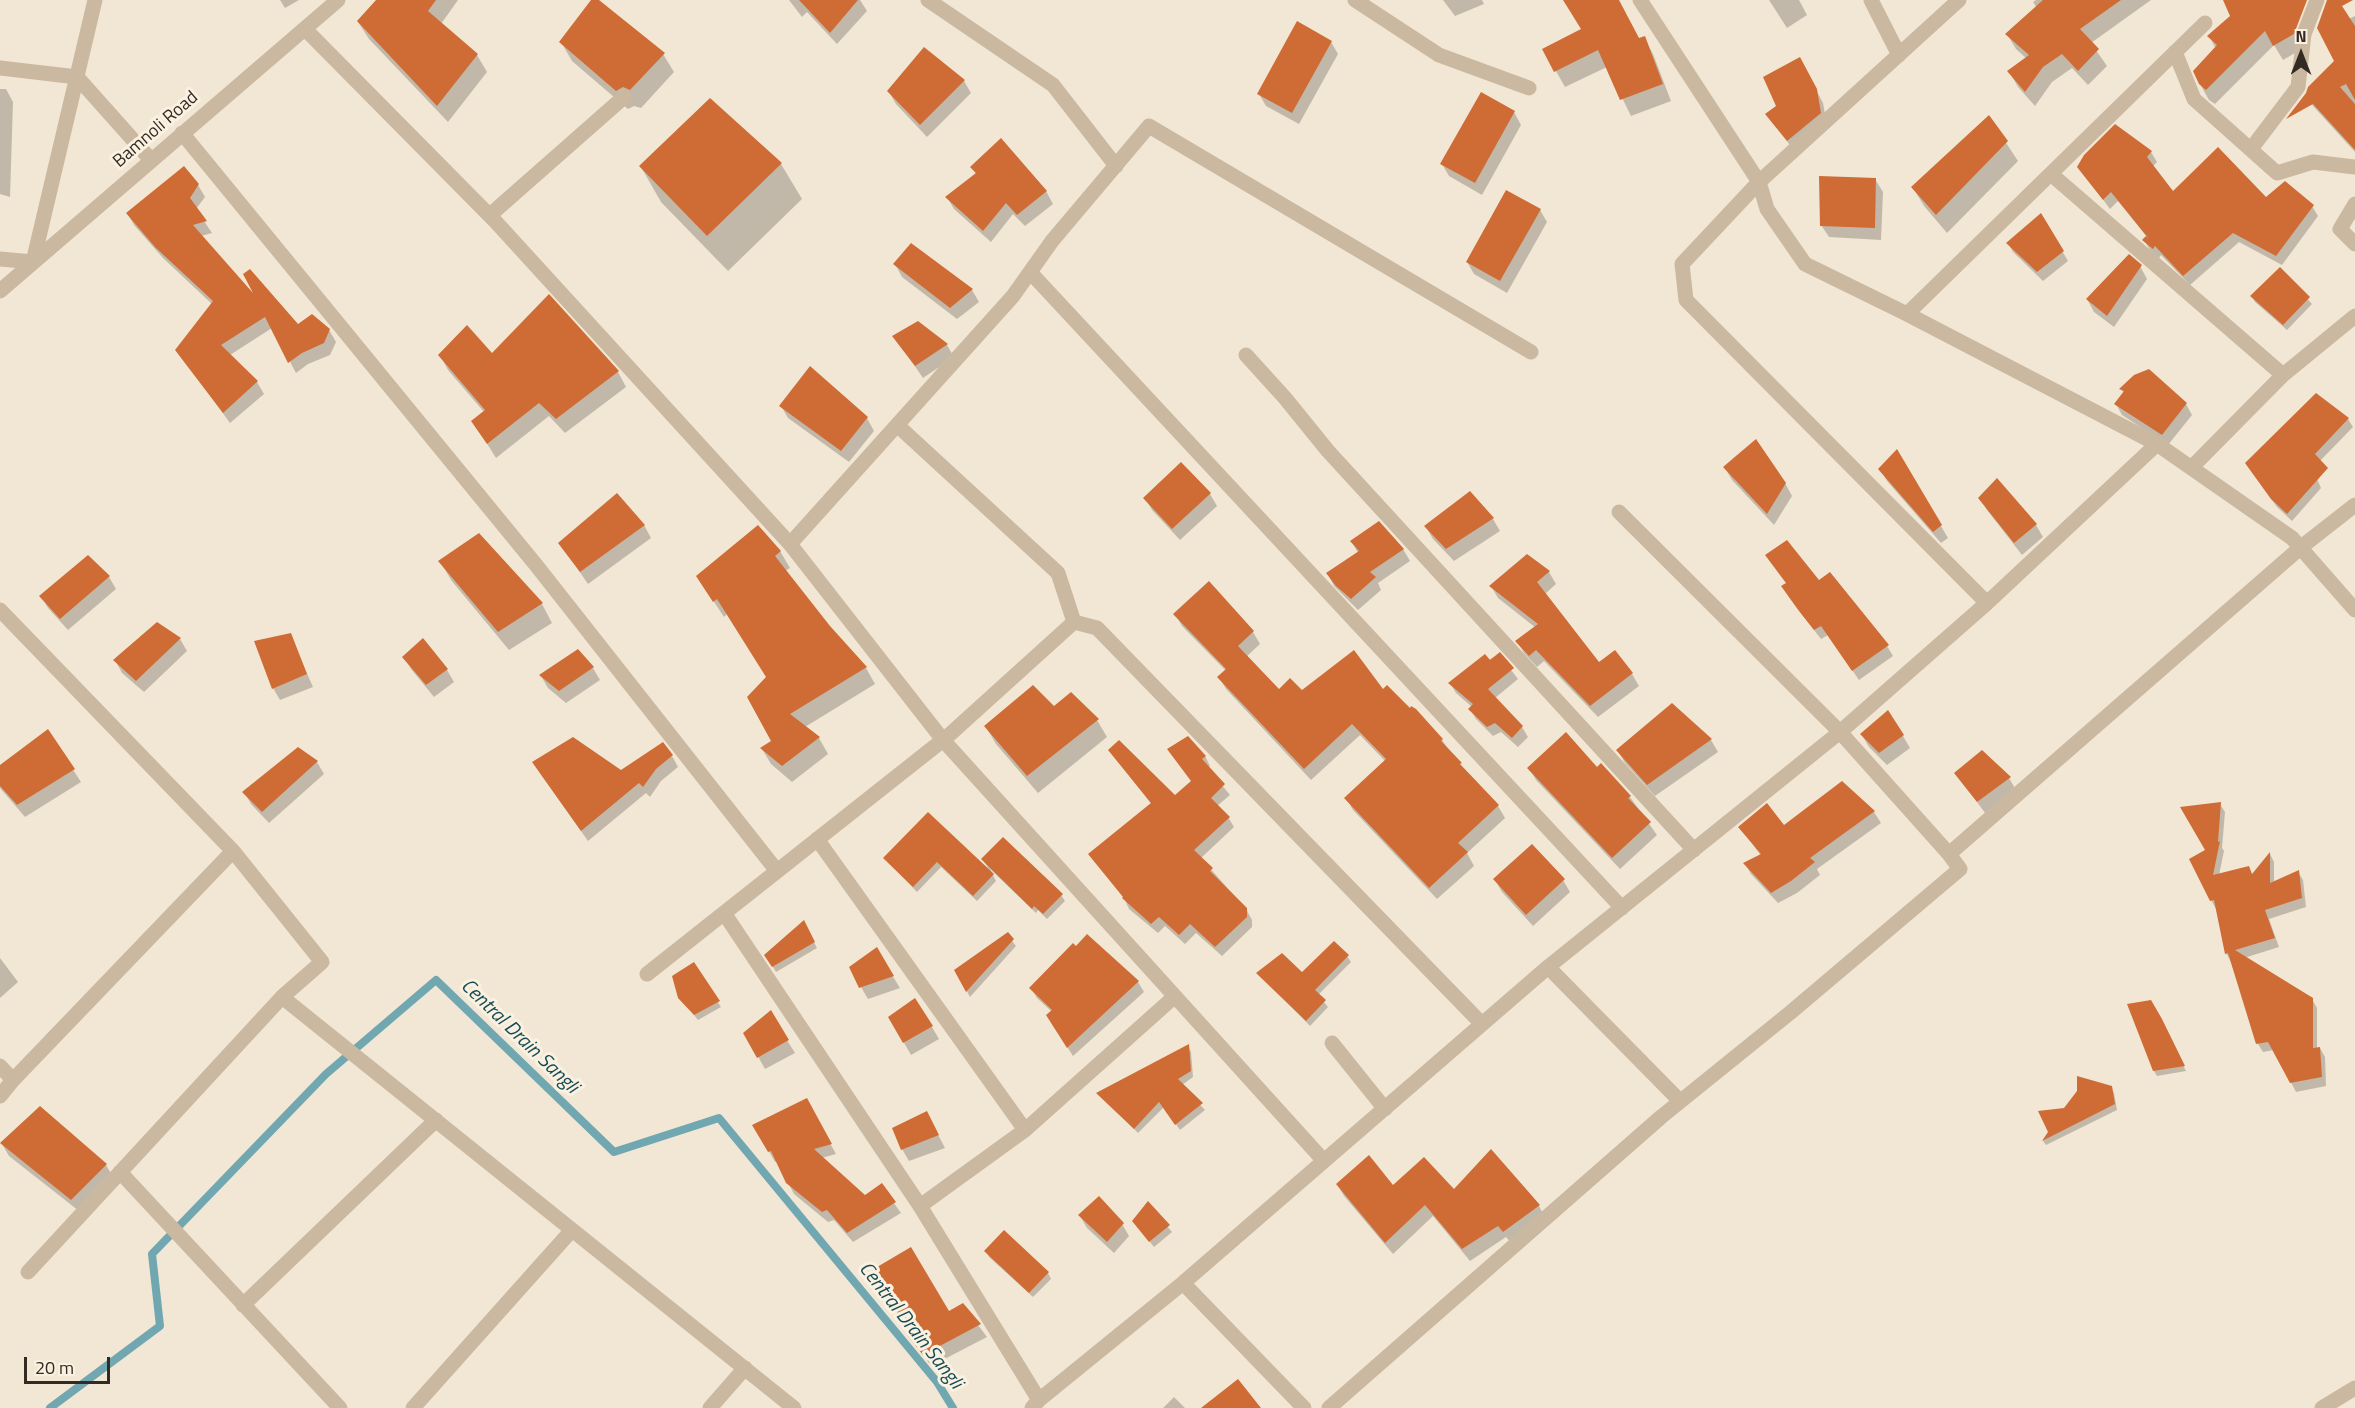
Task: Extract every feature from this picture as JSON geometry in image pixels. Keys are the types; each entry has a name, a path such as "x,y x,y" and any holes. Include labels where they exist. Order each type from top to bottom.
{"street":[{"path":"0,259 33,262 95,0"},
{"name":"Bamnoli Road","path":"0,291 338,0"},
{"path":"928,0 1053,85 1116,166"},
{"path":"1355,0 1439,54 1529,88"},
{"path":"1640,0 1759,182 1767,209 1805,264 1907,314 2157,444 2292,538 2355,610"},
{"path":"1871,0 1899,55"},
{"path":"1959,0 1759,182 1682,264 1686,300 1987,603"},
{"path":"2251,149 2298,87 2304,34 2311,4"},
{"path":"1907,314 2205,23"},
{"path":"305,29 490,215 790,544 942,740 1324,1161"},
{"path":"2175,52 2194,99 2277,173 2313,162 2355,167"},
{"path":"0,68 77,77 151,160"},
{"path":"490,215 624,97"},
{"path":"790,544 1013,296 1052,241 1149,126 1531,352"},
{"path":"182,133 536,565 777,871"},
{"path":"2051,174 2283,375"},
{"path":"2355,204 2340,229 2355,244"},
{"path":"1030,272 1622,908"},
{"path":"2191,468 2283,375 2355,316"},
{"path":"1246,355 1286,398 1328,451 1694,850"},
{"path":"897,425 1059,573 1074,622"},
{"path":"724,913 920,1206 1036,1404 1183,1283 1548,967 1840,732 1987,603 2157,444"},
{"path":"1949,854 2300,548 2355,505"},
{"path":"1329,1408 1680,1101 1791,1012 1960,868 1840,732 1619,512"},
{"path":"0,610 233,851 322,962 282,997 28,1272"},
{"path":"647,974 942,740 1074,622"},
{"path":"1074,622 1097,628 1482,1024"},
{"path":"817,839 1025,1130"},
{"path":"0,1096 233,851"},
{"path":"1548,967 1680,1101"},
{"path":"282,997 794,1408"},
{"path":"920,1206 1025,1130 1174,997"},
{"path":"1332,1043 1385,1108"},
{"path":"0,1066 13,1080"},
{"path":"243,1305 436,1120"},
{"path":"120,1172 339,1408"},
{"path":"413,1408 572,1230"},
{"path":"1183,1283 1304,1408"},
{"path":"710,1408 745,1368"},
{"path":"2322,1408 2355,1388"}],"building":[{"path":"376,0 436,0 428,11 478,54 437,106 357,21"},
{"path":"591,0 599,0 665,53 630,90 623,87 616,91 559,42"},
{"path":"799,0 858,0 830,33"},
{"path":"1563,0 1619,0 1639,38 1645,36 1663,84 1620,100 1598,50 1554,72 1542,49 1581,29"},
{"path":"2043,0 2121,0 2080,29 2099,49 2078,71 2062,54 2043,67 2025,92 2007,71 2029,55 2005,34"},
{"path":"2223,0 2307,0 2294,34 2273,46 2265,31 2206,90 2199,84 2193,71 2217,45 2207,36 2230,16"},
{"path":"2327,0 2353,0 2342,6 2355,26 2355,100 2346,84 2340,87 2355,104 2355,150 2313,104 2286,119 2308,87 2334,61 2317,28"},
{"path":"1297,21 1332,41 1292,113 1257,94"},
{"path":"924,47 965,80 920,125 887,91"},
{"path":"1800,57 1817,89 1821,113 1787,141 1765,114 1776,106 1763,77"},
{"path":"1481,92 1515,111 1475,183 1440,164"},
{"path":"710,98 782,163 707,236 639,166"},
{"path":"1989,115 2008,141 1936,215 1911,187"},
{"path":"2115,124 2152,151 2147,157 2173,191 2218,147 2266,197 2285,181 2314,205 2276,256 2233,233 2183,276 2155,246 2153,249 2142,240 2146,236 2149,239 2111,192 2103,200 2077,167 2084,155"},
{"path":"1001,138 1047,191 1017,215 1006,203 983,231 945,197 976,173 970,167"},
{"path":"184,166 199,184 190,198 207,221 193,225 253,293 243,274 250,269 298,324 312,314 330,329 324,343 302,353 288,363 265,317 221,345 258,381 223,413 175,350 213,301 155,247 126,213"},
{"path":"1819,176 1876,178 1875,228 1820,226"},
{"path":"1506,190 1541,209 1500,281 1466,262"},
{"path":"2041,213 2064,251 2037,272 2006,243"},
{"path":"911,243 973,289 950,308 893,264"},
{"path":"2129,254 2142,265 2107,316 2086,299"},
{"path":"2280,267 2310,297 2283,325 2250,296"},
{"path":"549,294 619,371 556,419 539,403 487,444 471,421 485,410 438,355 467,325 492,353"},
{"path":"918,321 948,344 915,366 892,336"},
{"path":"810,366 868,417 841,451 779,406"},
{"path":"2149,369 2187,403 2162,435 2114,404 2124,391 2119,389 2134,375"},
{"path":"2316,393 2349,418 2315,454 2328,468 2287,514 2271,499 2245,463"},
{"path":"1756,439 1786,483 1767,514 1723,467"},
{"path":"1897,449 1942,525 1933,532 1878,469"},
{"path":"1181,462 1211,493 1172,529 1143,498"},
{"path":"1997,478 2037,524 2014,543 1978,498"},
{"path":"1470,491 1494,518 1446,549 1424,526"},
{"path":"617,493 645,525 580,572 558,543"},
{"path":"1379,521 1404,549 1370,572 1376,577 1351,599 1336,586 1326,573 1359,551 1350,541"},
{"path":"758,525 781,551 775,556 830,626 867,667 790,714 820,737 782,766 760,748 771,741 747,697 766,677 717,599 713,602 696,576"},
{"path":"479,533 543,603 498,632 438,561"},
{"path":"1787,540 1819,580 1830,572 1889,645 1852,671 1821,626 1814,630 1799,611 1781,586 1786,583 1765,555"},
{"path":"1527,554 1550,571 1537,582 1599,662 1615,650 1633,673 1590,706 1536,650 1529,656 1515,641 1538,624 1489,586"},
{"path":"88,555 110,576 60,619 39,596"},
{"path":"1209,581 1254,631 1238,646 1279,689 1290,678 1302,690 1354,650 1383,689 1387,685 1410,708 1411,706 1416,709 1443,739 1441,741 1462,763 1460,764 1499,805 1458,843 1468,852 1429,888 1344,798 1386,759 1352,724 1304,769 1217,677 1226,669 1173,614"},
{"path":"157,622 181,638 136,681 113,660"},
{"path":"291,633 307,674 272,689 254,641"},
{"path":"423,638 448,669 426,685 402,657"},
{"path":"578,649 594,667 559,691 539,675"},
{"path":"1500,652 1514,668 1488,689 1523,726 1512,738 1495,723 1487,727 1468,709 1473,704 1448,683 1485,654 1490,660"},
{"path":"1033,685 1054,706 1071,692 1099,719 1027,776 984,726"},
{"path":"1672,703 1712,739 1647,785 1616,750"},
{"path":"1888,710 1904,735 1879,753 1860,734"},
{"path":"48,729 75,769 17,805 0,786 0,765"},
{"path":"1566,732 1597,767 1601,763 1631,796 1628,798 1651,822 1612,858 1527,768"},
{"path":"1188,736 1206,756 1202,759 1225,784 1211,798 1230,817 1194,850 1213,868 1210,871 1247,908 1247,917 1215,947 1190,924 1179,935 1159,917 1151,924 1122,898 1088,854 1151,803 1108,750 1119,740 1175,795 1191,781 1167,749"},
{"path":"573,737 621,770 663,742 673,755 656,769 643,787 639,783 581,831 532,762"},
{"path":"298,747 318,761 262,812 242,792"},
{"path":"1982,750 2011,777 1977,802 1954,773"},
{"path":"1842,781 1875,811 1810,858 1815,862 1771,893 1743,863 1761,854 1738,827 1767,803 1784,825"},
{"path":"2221,802 2218,842 2220,841 2213,875 2249,866 2252,874 2270,852 2270,883 2299,870 2302,898 2265,910 2275,938 2235,950 2313,998 2313,1048 2320,1047 2322,1077 2290,1083 2268,1042 2256,1044 2228,953 2225,954 2214,900 2210,901 2189,859 2205,850 2180,807"},
{"path":"928,812 994,874 973,896 937,862 913,887 883,858"},
{"path":"1003,837 1063,894 1043,914 1034,906 1032,909 981,859"},
{"path":"1532,844 1565,879 1526,915 1493,879"},
{"path":"804,920 815,942 772,967 764,955"},
{"path":"1008,932 1014,939 966,992 954,970"},
{"path":"1087,934 1139,981 1067,1048 1046,1015 1052,1010 1029,988 1073,943 1076,946"},
{"path":"1334,941 1349,955 1315,990 1326,1000 1306,1021 1256,973 1282,953 1302,972"},
{"path":"877,947 894,976 859,988 849,967"},
{"path":"694,962 720,1001 694,1015 678,998 672,976"},
{"path":"915,998 933,1026 903,1043 888,1017"},
{"path":"2151,1000 2185,1066 2153,1071 2127,1004"},
{"path":"771,1010 789,1040 757,1058 743,1033"},
{"path":"1189,1044 1191,1071 1178,1079 1203,1103 1175,1125 1159,1102 1134,1129 1096,1093"},
{"path":"2077,1076 2112,1086 2115,1104 2042,1141 2048,1132 2038,1111 2064,1108 2077,1091"},
{"path":"807,1098 832,1144 814,1149 865,1195 882,1183 896,1202 847,1233 827,1210 822,1212 786,1183 771,1151 768,1152 752,1125"},
{"path":"40,1106 107,1164 71,1200 0,1143"},
{"path":"927,1111 939,1135 901,1150 892,1128"},
{"path":"1491,1149 1540,1205 1503,1232 1498,1226 1462,1249 1425,1205 1385,1243 1336,1184 1369,1155 1393,1185 1424,1157 1454,1189"},
{"path":"1099,1196 1124,1223 1107,1242 1078,1215"},
{"path":"1148,1201 1170,1225 1149,1242 1132,1221"},
{"path":"1004,1230 1049,1272 1029,1293 984,1251"},
{"path":"911,1247 949,1311 963,1303 981,1324 923,1355 907,1335 910,1333 872,1270"},
{"path":"1238,1379 1261,1408 1201,1408"}],"waterway":[{"name":"Central Drain Sangli","path":"50,1408 160,1326 152,1254 326,1074 436,980 614,1152 719,1118 937,1382 953,1408"}]}
